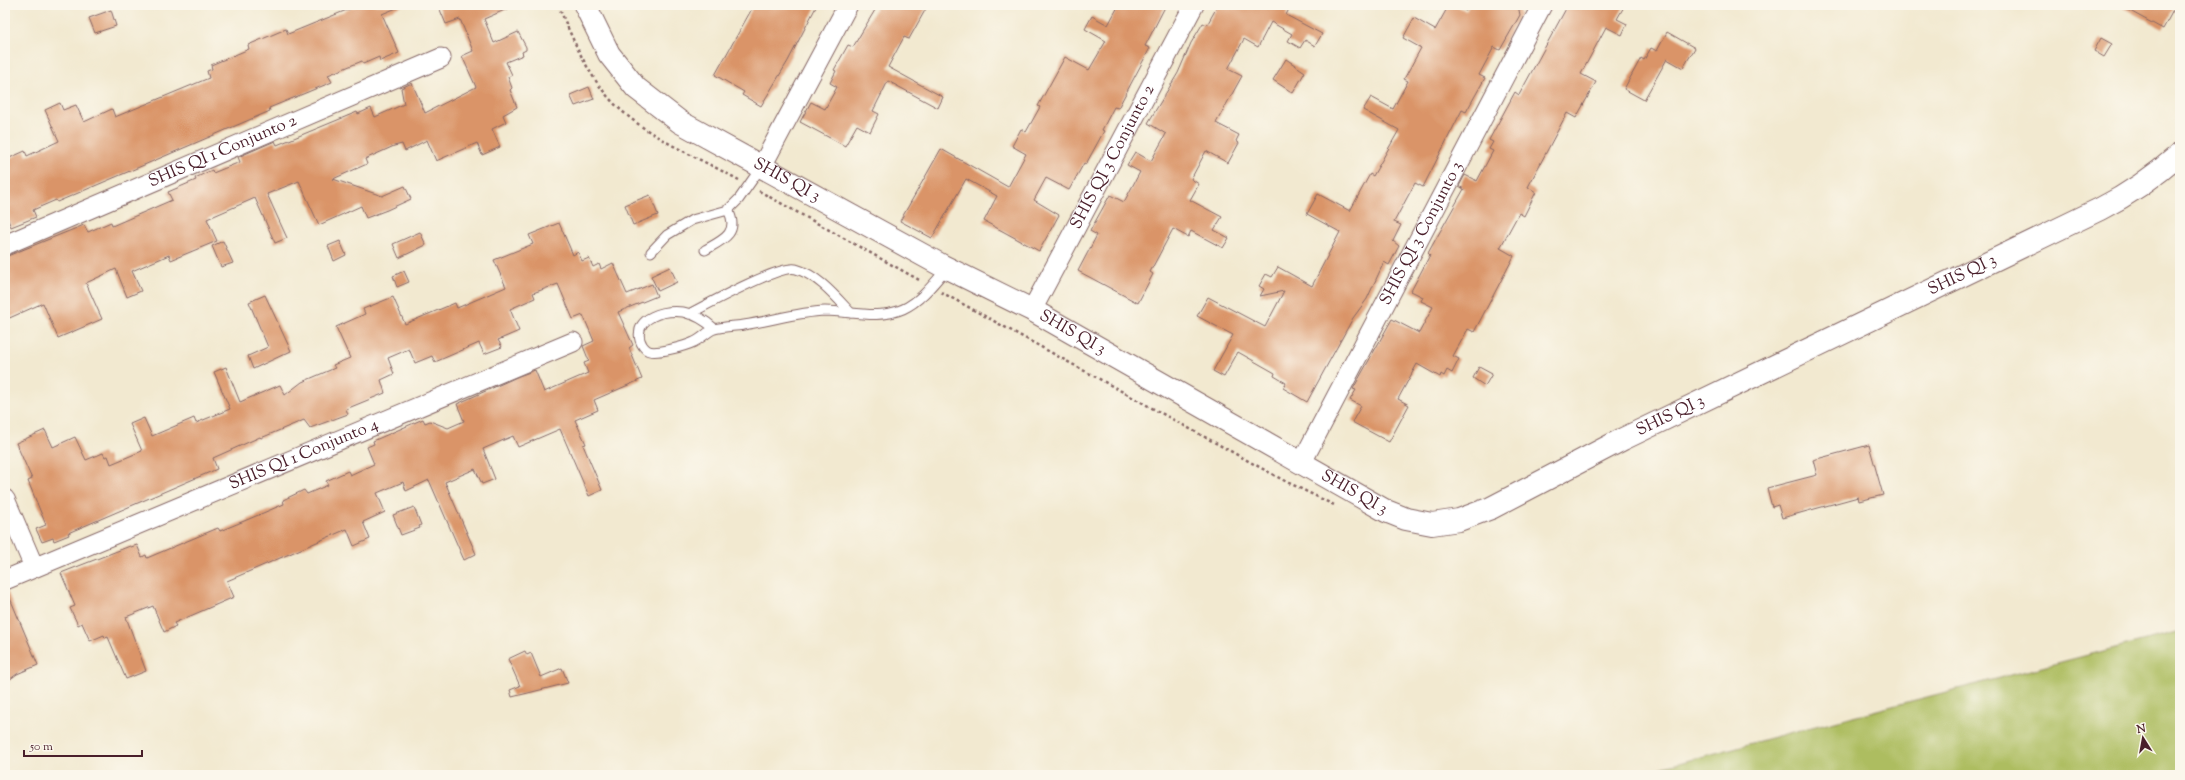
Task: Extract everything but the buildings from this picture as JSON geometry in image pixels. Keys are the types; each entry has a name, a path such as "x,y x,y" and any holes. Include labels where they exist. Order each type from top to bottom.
{"street":[{"name":"SHIS QI 3","path":"585,5 609,54 636,88 680,122 947,268 1032,310 1386,510 1406,518 1432,524 1459,520 1491,508 1623,439 2107,206 2153,178 2180,154"},
{"path":"762,166 848,5"},
{"name":"SHIS QI 3 Conjunto 2","path":"1032,310 1194,5"},
{"name":"SHIS QI 3 Conjunto 3","path":"1302,462 1542,5"},
{"name":"SHIS QI 1 Conjunto 2","path":"5,245 441,58"},
{"name":"SHIS QI 1 Conjunto 4","path":"5,580 573,342"},
{"path":"5,499 34,567"}],"lane":[{"path":"651,252 667,235 692,220 728,210 762,166"},
{"path":"705,250 728,236 734,220 728,210"},
{"path":"689,314 738,289 788,268 802,272 826,288 851,313"},
{"path":"715,329 707,322 689,314 671,312 647,318 642,323 638,332 642,343 647,350 655,352 694,342 715,329 750,324 801,313 824,311 851,313 894,313 913,304 932,286 947,268"}],"path":[{"path":"558,5 575,44 598,84 621,110 645,129 1282,480 1338,507"}],"green space":[{"path":"2180,631 2180,775 1635,775 1785,734"}]}
